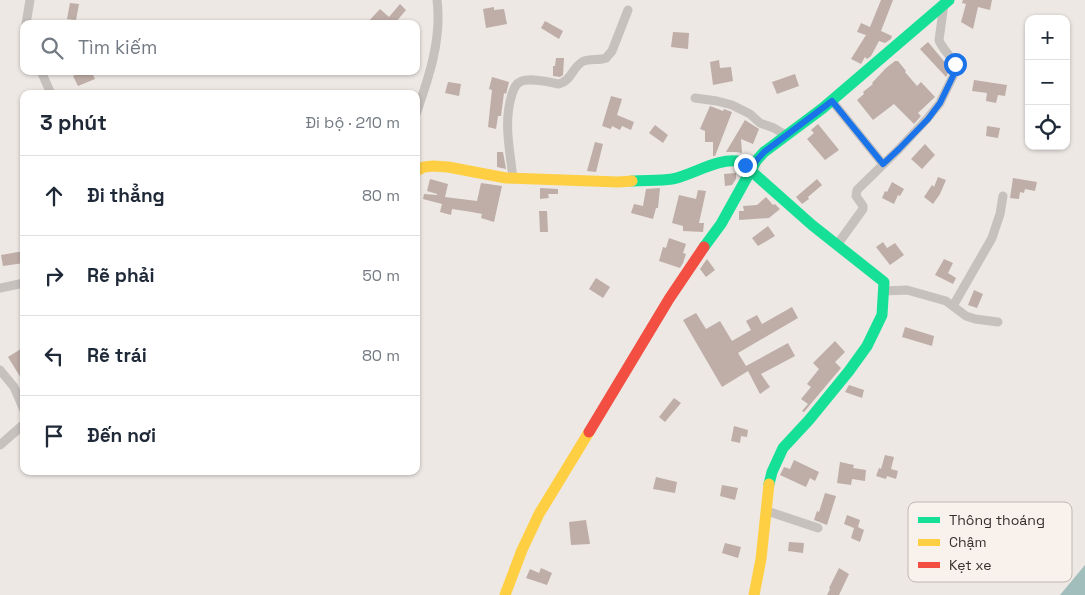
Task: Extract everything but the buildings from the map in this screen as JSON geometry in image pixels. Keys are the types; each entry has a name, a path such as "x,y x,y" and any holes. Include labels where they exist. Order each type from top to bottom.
{"street":[{"path":"27,20 30,0"},
{"path":"420,104 426,88 436,44 438,27 437,0"},
{"path":"504,595 539,514 668,299 721,224 756,161 764,152 832,101 946,2"},
{"path":"837,245 864,209 856,196 857,190 928,119 940,103 955,72 955,64 940,40 946,2"},
{"path":"513,178 507,122 509,105 515,86 522,81 528,80 559,84 567,80 580,63 606,58 612,51 628,10"},
{"path":"43,75 49,90"},
{"path":"695,98 717,100 732,105 750,114 760,123 774,128 786,136"},
{"path":"832,101 883,164"},
{"path":"420,169 433,166 513,178 618,182 672,179 734,160 741,162 837,245 884,282 882,315 867,346 849,372 780,454 772,472 761,559 754,595"},
{"path":"953,306 992,238 1000,214 1003,196"},
{"path":"0,288 20,284"},
{"path":"883,291 907,290 946,301 966,316 998,322"},
{"path":"0,370 14,387 20,401"},
{"path":"0,445 20,428"},
{"path":"767,511 818,528"}],"water":[{"path":"1085,565 1085,595 1060,595"}],"traffic: fast":[{"path":"704,247 721,224 756,161 764,152 823,108 949,0"},
{"path":"632,181 672,179 715,164 733,161 741,162 812,225 884,282 882,315 867,346 809,420 783,448 772,472 769,484"}],"traffic: slow":[{"path":"420,169 433,166 448,167 506,178 632,181"},
{"path":"505,595 522,550 539,514 589,432"},
{"path":"754,595 761,559 769,484"}],"traffic: jam":[{"path":"589,432 669,299 704,247"}],"route":[{"path":"745,165 751,171 756,161 764,152 832,101 883,164 928,119 940,103 955,72 955,64"}]}
